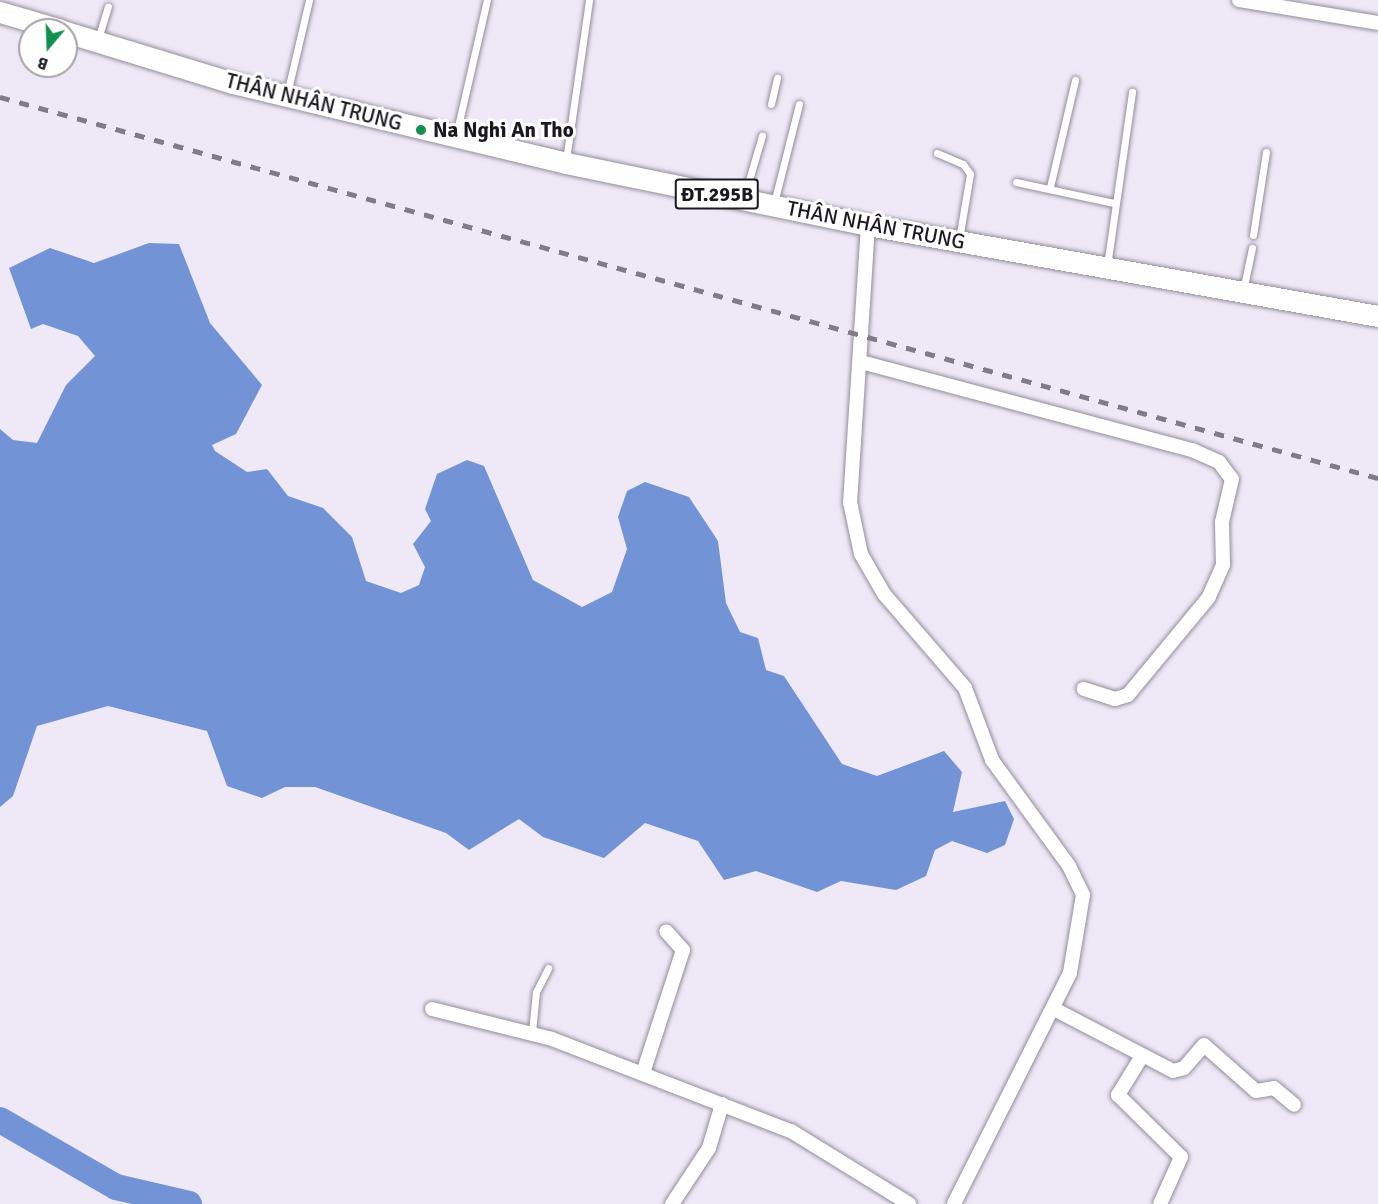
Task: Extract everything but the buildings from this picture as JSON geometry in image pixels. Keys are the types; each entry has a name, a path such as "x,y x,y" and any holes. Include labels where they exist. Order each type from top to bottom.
{"main road":[{"path":"0,12 20,18"},
{"name":"THÂN NHÂN TRUNG","path":"78,35 287,97 566,163 868,225 1378,316"}],"street":[{"path":"1239,0 1378,23"},
{"path":"868,225 861,362 850,502 861,554 884,594 965,688 992,760 1081,889 1077,949 1054,1009 954,1204"},
{"path":"861,362 1192,450 1219,462 1229,474 1234,489 1222,522 1222,565 1209,597 1128,695 1115,699 1084,689"},
{"path":"643,1073 683,950 666,931"},
{"path":"432,1009 532,1032 722,1104 811,1141 909,1204"},
{"path":"1054,1009 1142,1056 1177,1071 1204,1045 1256,1091 1274,1088 1294,1105"},
{"path":"1142,1056 1118,1095 1181,1157 1160,1204"},
{"path":"672,1204 710,1148 722,1104"}],"lane":[{"path":"287,97 309,0"},
{"path":"456,137 488,0"},
{"path":"566,163 590,0"},
{"path":"97,41 108,7"},
{"path":"771,104 777,78"},
{"path":"1050,187 1075,80"},
{"path":"1106,268 1132,93"},
{"path":"774,205 799,104"},
{"path":"743,199 762,136"},
{"path":"1253,235 1266,152"},
{"path":"937,153 963,164 970,174 959,241"},
{"path":"1016,182 1050,187 1114,203"},
{"path":"1242,293 1252,248"},
{"path":"532,1032 536,992 548,968"}],"water":[{"path":"149,243 179,244 210,323 262,385 236,434 212,445 215,451 247,472 267,469 288,496 323,508 352,537 366,581 401,593 419,585 425,567 413,544 431,521 425,509 437,474 467,460 484,466 533,580 582,607 612,592 627,549 618,517 627,491 645,482 689,497 718,541 726,603 740,632 758,638 766,670 784,676 842,764 877,776 944,751 962,772 953,812 1005,801 1014,819 1005,845 987,853 952,841 935,850 926,876 896,890 841,881 817,892 756,871 724,880 698,841 645,823 604,858 543,837 519,819 469,850 446,833 315,787 285,787 262,798 227,786 207,731 108,706 37,726 13,796 0,807 0,429 13,440 37,443 66,385 95,356 78,336 43,324 31,329 9,268 50,248 94,263"}],"waterway":[{"path":"0,1120 116,1187 189,1204"}],"railway":[{"path":"0,97 1378,478"}],"place":[{"name":"Na Nghi An Tho","path":"421,130"}]}
